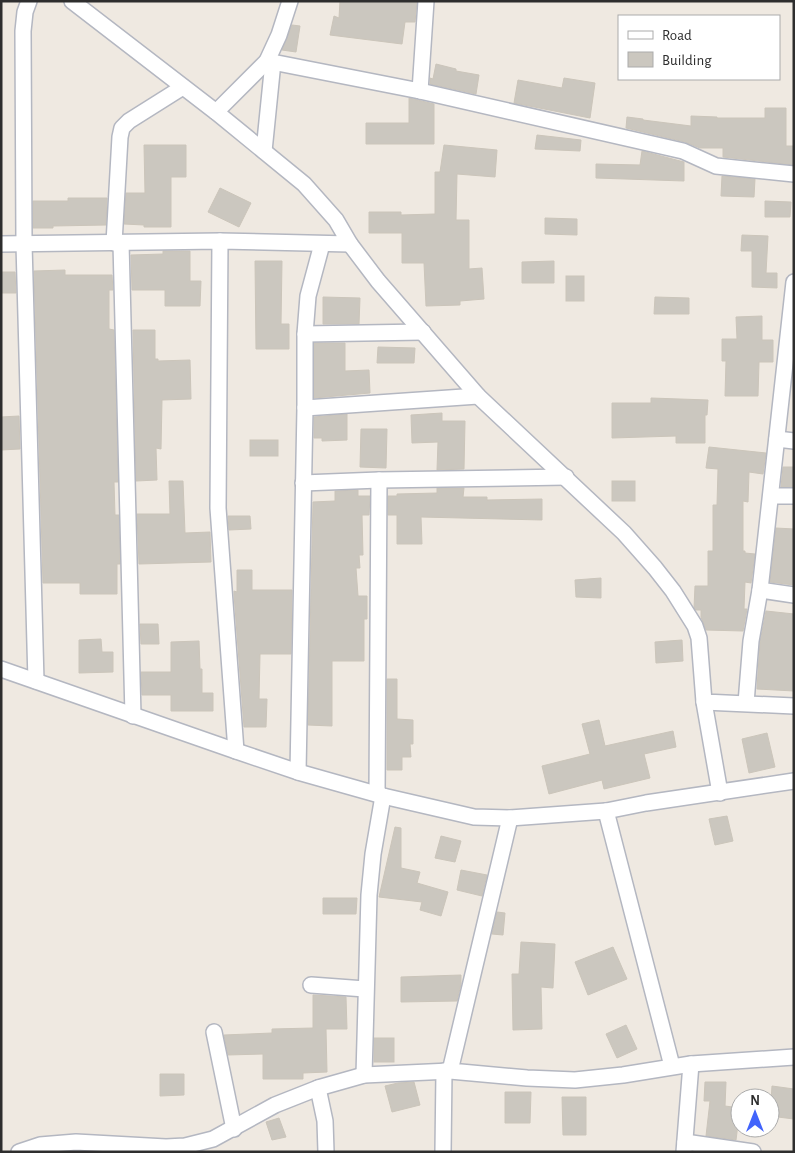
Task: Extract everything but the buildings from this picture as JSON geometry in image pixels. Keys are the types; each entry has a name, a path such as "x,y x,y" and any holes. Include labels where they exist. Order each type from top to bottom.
{"street":[{"path":"29,1 22,31 24,244 36,681"},
{"path":"72,1 216,112 304,184 336,220 350,244 378,281 478,396 624,533 655,568 689,615 699,638 704,702 720,793"},
{"path":"264,151 270,61 290,1"},
{"path":"420,91 426,1"},
{"path":"216,112 270,61"},
{"path":"270,61 420,91 683,151 716,166 794,174"},
{"path":"133,716 117,243 120,137 122,128 129,121 183,87"},
{"path":"1,244 220,241 350,244"},
{"path":"220,241 218,508 236,752"},
{"path":"298,772 305,334 308,296 322,244"},
{"path":"746,703 751,641 760,590 794,282"},
{"path":"305,334 422,332"},
{"path":"305,408 478,396"},
{"path":"777,439 794,441"},
{"path":"303,483 566,477"},
{"path":"364,1075 369,895 380,795 379,480"},
{"path":"771,496 794,496"},
{"path":"760,590 794,595"},
{"path":"1,669 298,772 380,795 474,817 510,818 606,811 646,803 794,781"},
{"path":"704,702 794,706"},
{"path":"606,811 672,1066"},
{"path":"443,1152 447,1071 510,818"},
{"path":"311,985 365,989"},
{"path":"214,1032 234,1129"},
{"path":"19,1152 40,1145 76,1142 185,1146 213,1139 275,1105 318,1088 364,1075 447,1071 574,1080 623,1075 691,1064 794,1057"},
{"path":"691,1064 684,1147 753,1152"},
{"path":"318,1088 325,1121 326,1152"}]}
